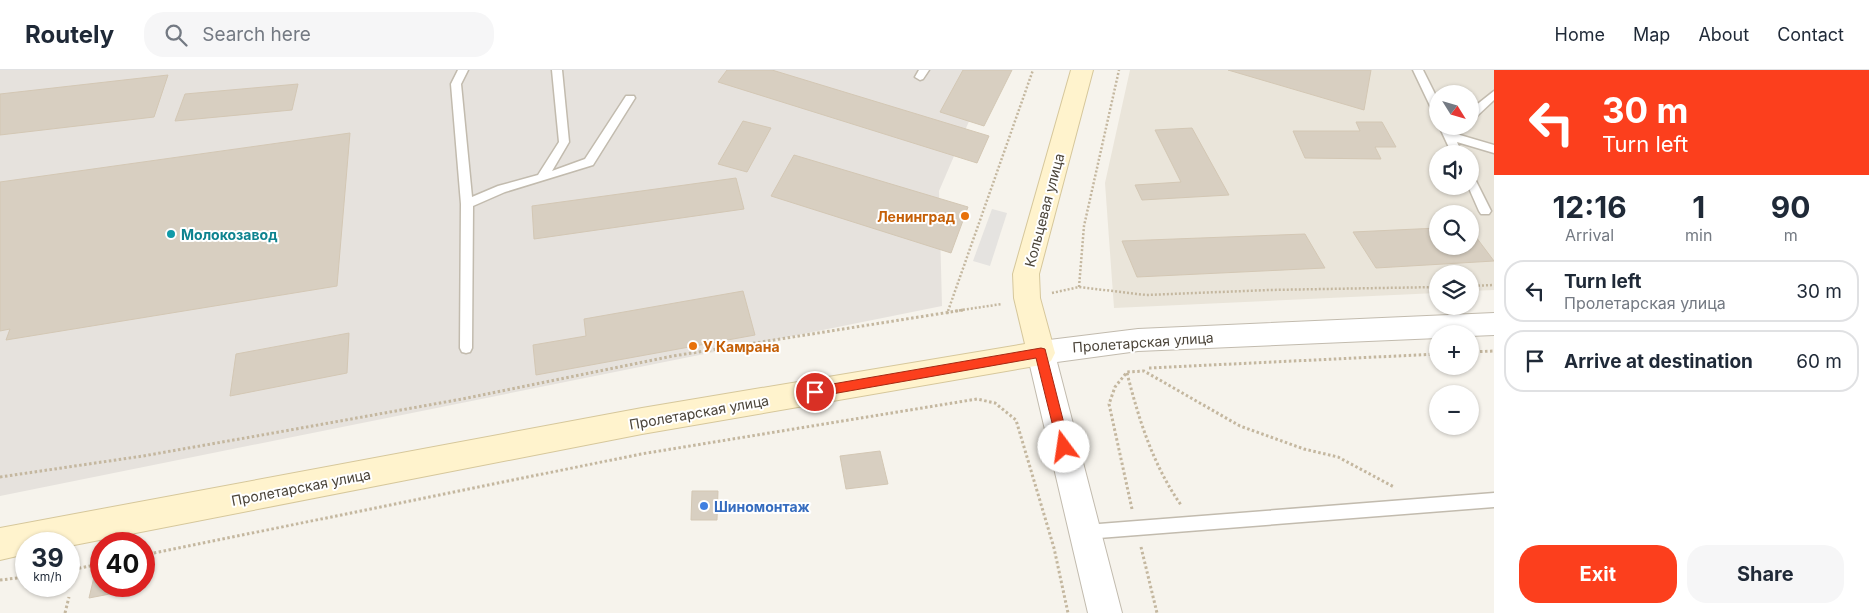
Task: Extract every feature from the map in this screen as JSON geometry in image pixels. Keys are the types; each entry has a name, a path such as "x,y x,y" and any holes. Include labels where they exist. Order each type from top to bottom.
{"main road":[{"name":"Кольцевая улица","path":"1041,353 1027,298 1026,274 1082,70"},
{"name":"Пролетарская улица","path":"0,544 642,421 1041,353"}],"street":[{"name":"Пролетарская улица","path":"1041,353 1138,340 1494,324"},
{"name":"Кольцевая улица","path":"1041,353 1106,613"}],"lane":[{"path":"463,70 456,84 467,204 466,348"},
{"path":"542,178 564,142 557,70"},
{"path":"1418,70 1429,94"},
{"path":"1479,108 1494,94"},
{"path":"467,204 502,189 589,162 630,98"},
{"path":"1457,135 1494,149"},
{"path":"1477,195 1484,211"},
{"path":"1086,532 1494,500"}],"path":[{"path":"947,314 1032,70"},
{"path":"1079,287 1084,226 1119,70"},
{"path":"1479,286 1494,285"},
{"path":"0,477 143,456 270,434 462,399 673,356 947,314 1079,287 1146,295 1269,290 1429,287"},
{"path":"1479,352 1494,351"},
{"path":"1149,368 1429,354"},
{"path":"1157,613 1109,404 1115,387 1127,372 1144,371 1240,426 1304,449 1338,457 1428,505"},
{"path":"1127,372 1143,435 1167,488 1195,523"},
{"path":"155,553 641,454 969,399 987,399 1002,406 1016,420 1054,548 1068,613"},
{"path":"0,580 15,578"},
{"path":"65,613 69,597"}],"shaded area":[{"path":"0,70 991,70 939,191 942,306 0,496"},
{"path":"1130,70 1494,70 1494,290 1479,291 1479,265 1429,265 1429,293 1114,308 1105,183"},
{"path":"992,209 1007,213 990,266 973,261"}],"building":[{"path":"727,70 772,70 989,136 977,163 718,82"},
{"path":"963,70 1012,70 984,126 940,112"},
{"path":"1228,70 1371,70 1364,110"},
{"path":"168,75 154,117 0,135 0,94"},
{"path":"298,84 292,110 175,121 185,94"},
{"path":"743,121 771,128 747,172 718,164"},
{"path":"1356,122 1382,122 1396,147 1375,147 1381,159 1305,158 1293,131 1360,131"},
{"path":"1192,128 1229,195 1142,200 1135,185 1181,182 1155,130"},
{"name":"Молокозавод","path":"350,133 337,286 6,340 10,329 0,331 0,182"},
{"path":"794,155 968,207 951,253 771,196"},
{"path":"736,178 744,209 534,239 532,206"},
{"path":"1429,228 1429,255 1479,255 1479,241 1494,261 1376,268 1353,232"},
{"path":"1305,234 1325,268 1137,277 1122,241"},
{"path":"743,291 755,335 536,375 533,345 586,336 584,319"},
{"path":"349,333 347,373 230,396 236,354"},
{"path":"880,451 888,484 846,489 840,456"},
{"name":"Шиномонтаж","path":"692,491 718,491 717,520 691,520"}],"place":[{"name":"Ленинград","path":"965,216"},
{"name":"Молокозавод","path":"171,234"},
{"name":"У Камрана","path":"693,346"},
{"name":"Шиномонтаж","path":"704,506"}],"route":[{"path":"815,392 1041,353 1064,447"}]}
